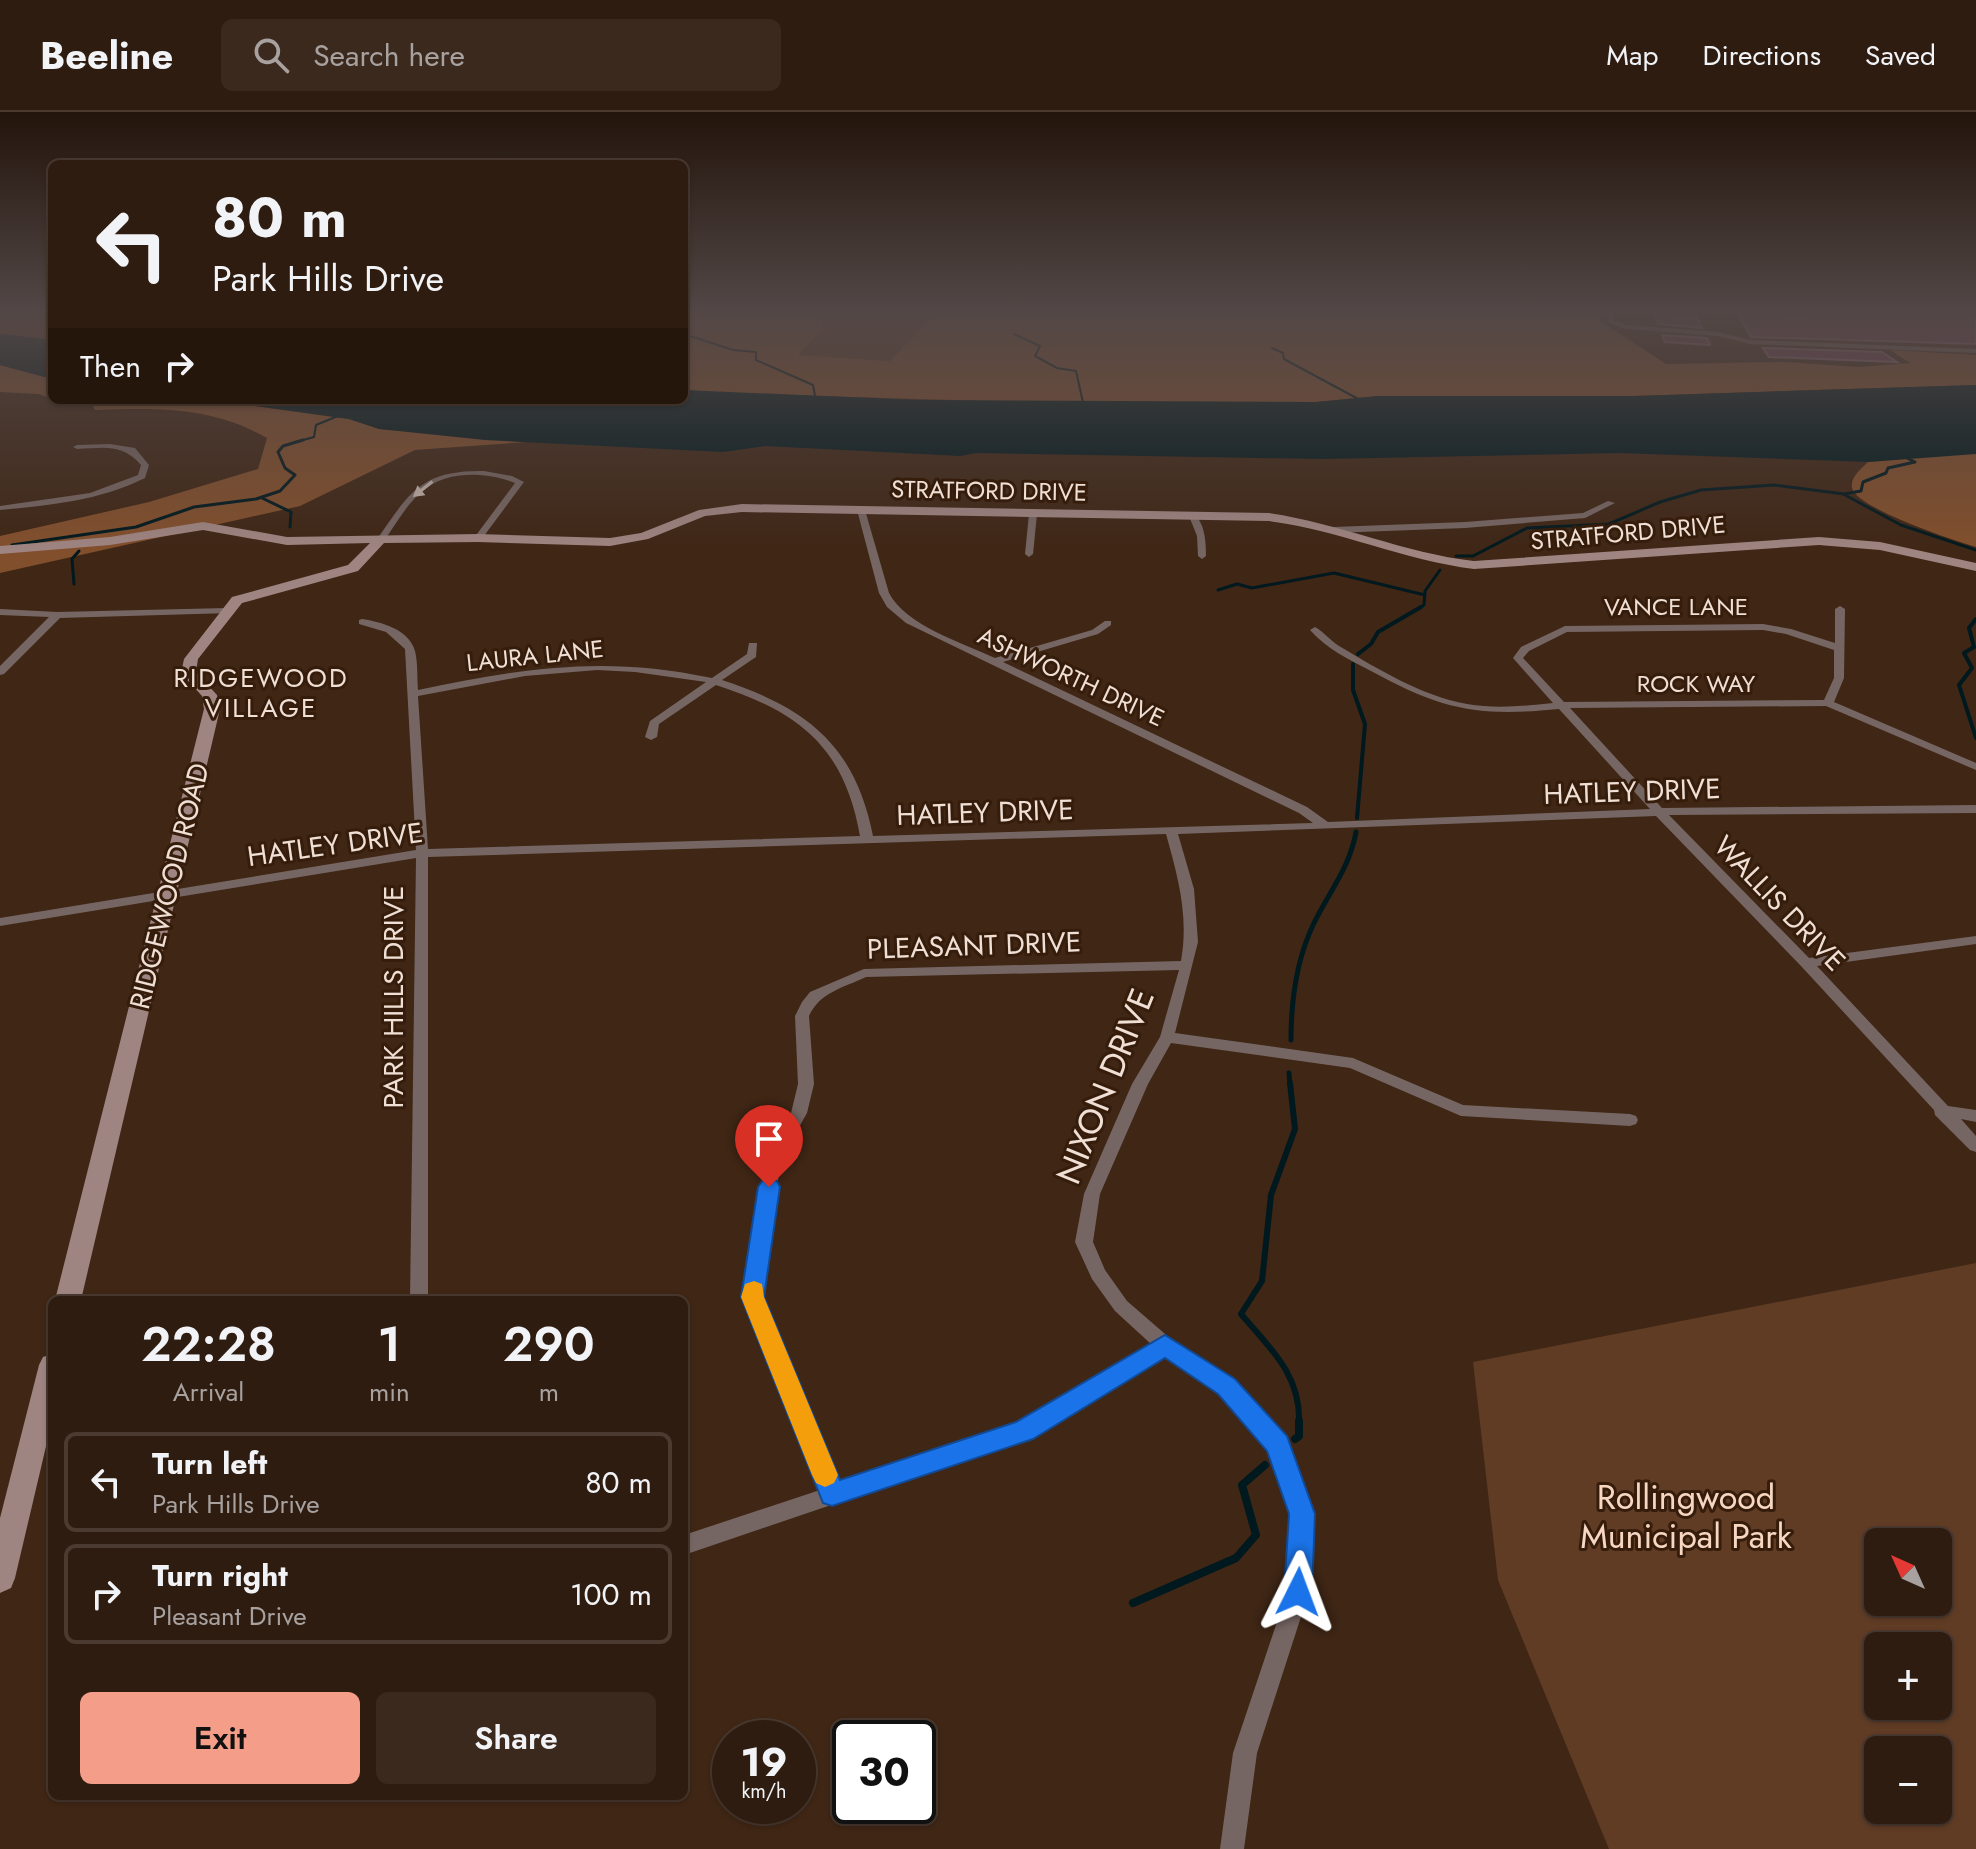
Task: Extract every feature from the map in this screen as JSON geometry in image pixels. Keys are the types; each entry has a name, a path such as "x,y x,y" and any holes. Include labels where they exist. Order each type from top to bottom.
{"street":[{"path":"0,508 72,499 127,484 142,476 145,465 132,450 110,446 77,447"},
{"path":"379,542 424,485 442,478 489,474 520,482 478,538"},
{"path":"1333,530 1465,525 1585,515 1611,503"},
{"name":"STRATFORD DRIVE","path":"0,550 110,541 203,526 272,540 379,542 478,538 610,542 644,536 716,510 861,510 1278,517 1333,530 1407,555 1474,565 1819,541 1880,546 1976,567"},
{"name":"ASHWORTH DRIVE","path":"861,510 890,605 931,633 1303,810 1325,826"},
{"path":"1029,554 1033,514"},
{"path":"1193,516 1201,536 1202,556"},
{"name":"RIDGEWOOD ROAD","path":"69,1296 212,709 209,695 188,673 188,667 237,600 353,568 379,542"},
{"path":"1840,609 1839,678 1828,703 1976,767"},
{"path":"0,612 57,615 227,611"},
{"path":"0,672 57,615"},
{"name":"PARK HILLS DRIVE","path":"362,622 387,628 404,640 410,649 422,853 419,1296"},
{"path":"994,662 1095,632 1108,623"},
{"name":"VANCE LANE","path":"1518,658 1525,649 1551,633 1584,627 1763,627 1788,631 1841,649"},
{"name":"ROCK WAY","path":"1315,630 1332,646 1437,699 1468,707 1513,710 1564,705 1828,703"},
{"path":"651,737 654,723 752,655 753,645"},
{"name":"WALLIS DRIVE","path":"1518,658 1659,812 1806,963 1976,1146"},
{"name":"LAURA LANE","path":"413,694 513,674 565,669 612,667 667,671 713,681 759,697 788,712 819,735 839,758 860,802 867,839"},
{"name":"HATLEY DRIVE","path":"3,925 167,893 422,853 1325,826 1659,812 1976,809"},
{"name":"NIXON DRIVE","path":"1171,830 1188,889 1191,942 1187,965 1167,1037 1140,1084 1092,1194 1084,1242 1098,1274 1121,1306 1165,1345 1226,1386 1278,1444 1302,1514 1298,1592 1245,1753 1232,1849"},
{"path":"1806,963 1976,940"},
{"name":"PLEASANT DRIVE","path":"832,1494 753,1297 773,1159 799,1113 806,1084 802,1016 807,1005 815,995 864,973 1187,965"},
{"path":"1167,1037 1353,1063 1461,1110 1630,1120"},
{"path":"1941,1111 1976,1116"},
{"path":"688,1544 1024,1431 1165,1345"},
{"path":"0,1578 48,1381"}],"green space":[{"name":"Rollingwood Municipal Park","path":"1976,1263 1976,1849 1609,1849 1498,1580 1473,1362"}],"shaded area":[{"path":"48,391 48,397 39,394 0,392"},
{"path":"698,391 1788,391 1634,396 1378,396 1316,402 1019,402"},
{"path":"92,404 240,404 349,419 380,429 526,442 415,450 300,506 0,573 0,536 149,502 258,469 267,438 225,420 183,411 95,410"},
{"path":"1976,454 1976,547 1887,514 1870,505 1852,488 1854,477 1868,462"}],"water":[{"path":"688,391 917,400 1316,402 1378,396 1634,396 1788,391 1976,391 1976,454 1868,462 1619,453 1322,459 976,453 960,456 765,446 723,452 485,440 379,429 349,419 241,404 688,404"}],"waterway":[{"path":"814,391 816,401"},
{"path":"1080,391 1084,407"},
{"path":"1344,391 1362,401"},
{"path":"300,441 314,437 316,425 338,416"},
{"path":"12,545 136,527 194,507 256,499 280,491 295,475 285,468 278,452 283,446 300,441"},
{"path":"296,442 300,441"},
{"path":"1456,556 1473,556 1527,528 1609,524 1660,502 1701,490 1774,485 1844,494 1861,491 1863,482 1886,473 1888,468 1915,462 1905,457"},
{"path":"1845,495 1901,525 1976,550"},
{"path":"262,498 291,512 290,527"},
{"path":"74,584 72,559 79,551"},
{"path":"1425,595 1440,570"},
{"path":"1218,590 1237,584 1252,588 1334,573 1425,595"},
{"path":"1421,607 1425,595"},
{"path":"1358,654 1371,644 1378,632 1421,607"},
{"path":"1976,619 1969,628 1974,647 1964,653 1972,668 1959,685 1976,738"},
{"path":"1353,664 1353,690 1365,724 1357,818"},
{"path":"1291,1040 1294,995 1303,951 1314,923 1344,868 1356,832"},
{"path":"1289,1073 1290,1085"},
{"path":"1290,1083 1295,1129 1271,1195 1262,1281 1241,1314 1273,1351 1289,1376 1295,1390 1299,1423"},
{"path":"1295,1439 1299,1436 1299,1423"},
{"path":"1133,1603 1236,1558 1256,1535 1242,1485 1265,1465"}],"slow traffic":[{"path":"754,1290 753,1297 825,1475"}],"district":[{"name":"RIDGEWOOD VILLAGE","path":"261,693"}],"route":[{"path":"769,1187 753,1297 832,1494 1024,1431 1165,1345 1226,1386 1278,1444 1302,1514 1298,1592"}]}
